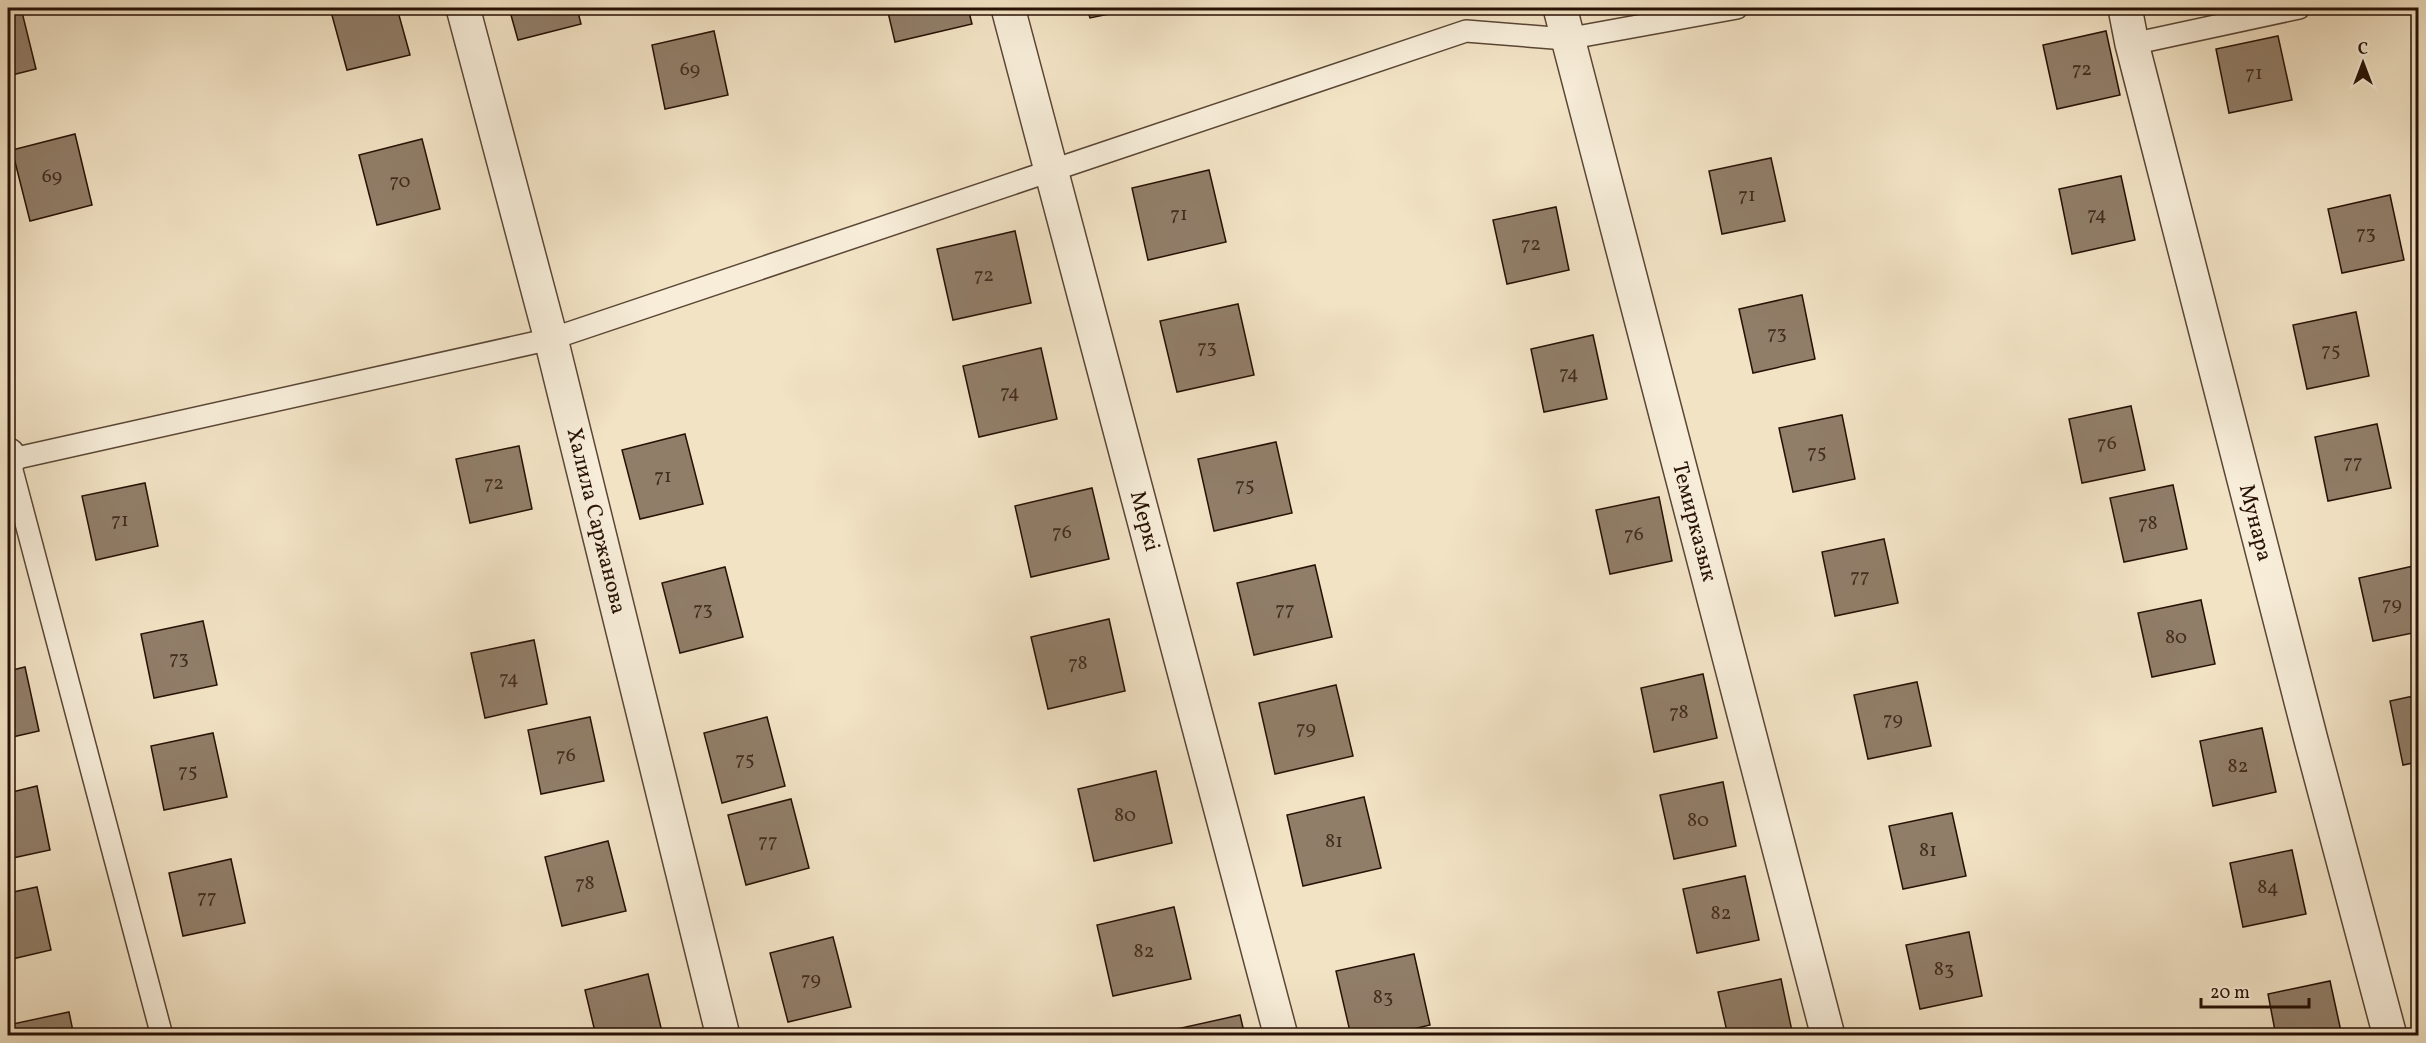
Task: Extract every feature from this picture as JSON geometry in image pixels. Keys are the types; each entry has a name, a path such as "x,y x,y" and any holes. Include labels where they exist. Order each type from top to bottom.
{"street":[{"name":"Халила Саржанова","path":"463,8 551,339 723,1035"},
{"name":"Меркі","path":"1008,8 1281,1035"},
{"name":"Мунара","path":"2125,8 2132,44 2311,740 2390,1035"},
{"name":"Темирказык","path":"1563,23 1828,1035"}],"lane":[{"path":"162,1035 8,458 551,339 1466,31 1737,8"},
{"path":"2132,44 2299,8"}],"building":[{"path":"8,8 21,8 36,69 8,76"},
{"path":"330,8 397,8 410,55 347,70"},
{"path":"509,8 577,8 581,24 518,40"},
{"path":"887,8 968,8 972,24 895,42"},
{"path":"1087,8 1138,8 1090,18"},
{"path":"714,31 728,95 665,109 652,45"},
{"path":"2106,31 2120,95 2057,109 2043,45"},
{"path":"2278,36 2292,100 2229,113 2216,49"},
{"path":"75,134 92,205 30,221 12,150"},
{"path":"422,139 440,209 377,225 359,155"},
{"path":"1771,158 1785,221 1722,234 1709,171"},
{"path":"1209,170 1226,242 1148,260 1132,188"},
{"path":"2121,176 2135,240 2072,254 2059,189"},
{"path":"2390,195 2404,260 2342,273 2328,209"},
{"path":"1556,207 1569,270 1507,284 1493,220"},
{"path":"1015,231 1031,303 953,320 937,249"},
{"path":"1802,295 1815,359 1753,373 1739,309"},
{"path":"1238,304 1254,375 1177,392 1160,321"},
{"path":"2356,312 2369,376 2307,389 2293,325"},
{"path":"1593,335 1607,399 1544,412 1531,349"},
{"path":"1041,348 1057,419 979,437 963,366"},
{"path":"2131,406 2145,470 2082,483 2069,419"},
{"path":"1842,415 1855,479 1793,492 1779,428"},
{"path":"2377,424 2391,488 2328,501 2315,437"},
{"path":"685,434 703,504 640,519 622,450"},
{"path":"1276,442 1292,513 1214,531 1198,459"},
{"path":"519,446 532,509 470,523 456,459"},
{"path":"145,483 158,546 96,560 82,496"},
{"path":"2173,485 2187,549 2124,562 2110,498"},
{"path":"1092,488 1109,559 1031,577 1015,506"},
{"path":"1659,497 1672,561 1610,574 1596,510"},
{"path":"1884,539 1898,603 1835,616 1822,552"},
{"path":"1315,565 1332,637 1254,655 1237,583"},
{"path":"2418,565 2418,632 2373,641 2359,578"},
{"path":"725,567 743,637 680,653 662,583"},
{"path":"2201,600 2215,664 2152,677 2138,613"},
{"path":"1109,619 1125,691 1048,709 1031,637"},
{"path":"203,621 217,685 154,698 141,634"},
{"path":"534,640 547,704 485,718 471,653"},
{"path":"25,667 39,731 8,738 8,671"},
{"path":"1703,674 1717,738 1654,752 1641,688"},
{"path":"1917,682 1931,746 1868,759 1854,695"},
{"path":"1336,685 1353,756 1275,774 1259,703"},
{"path":"2418,695 2418,762 2403,765 2390,701"},
{"path":"590,717 604,781 541,794 528,730"},
{"path":"767,717 785,786 722,803 704,733"},
{"path":"2262,728 2276,792 2213,806 2200,741"},
{"path":"213,733 227,797 164,810 151,746"},
{"path":"1156,771 1172,843 1094,861 1078,789"},
{"path":"1723,782 1736,846 1674,859 1660,795"},
{"path":"37,786 50,850 8,859 8,793"},
{"path":"1364,797 1381,868 1303,886 1287,815"},
{"path":"791,799 809,868 746,885 728,815"},
{"path":"1952,813 1966,876 1903,889 1889,826"},
{"path":"608,841 626,911 562,926 545,857"},
{"path":"2292,850 2306,914 2243,927 2230,863"},
{"path":"231,859 245,923 183,936 169,873"},
{"path":"1745,876 1759,940 1697,953 1683,889"},
{"path":"37,887 51,950 8,960 8,893"},
{"path":"1174,907 1191,979 1113,996 1097,925"},
{"path":"1969,932 1982,996 1920,1009 1906,945"},
{"path":"833,937 851,1007 788,1022 770,953"},
{"path":"1414,954 1430,1025 1384,1036 1351,1036 1336,971"},
{"path":"648,974 663,1036 596,1036 585,990"},
{"path":"1781,979 1793,1036 1728,1036 1718,992"},
{"path":"2330,981 2342,1036 2276,1036 2268,994"},
{"path":"69,1012 74,1036 8,1036 8,1025"},
{"path":"1240,1015 1245,1036 1163,1036 1163,1032"},
{"path":"292,1029 293,1036 263,1036"}]}
